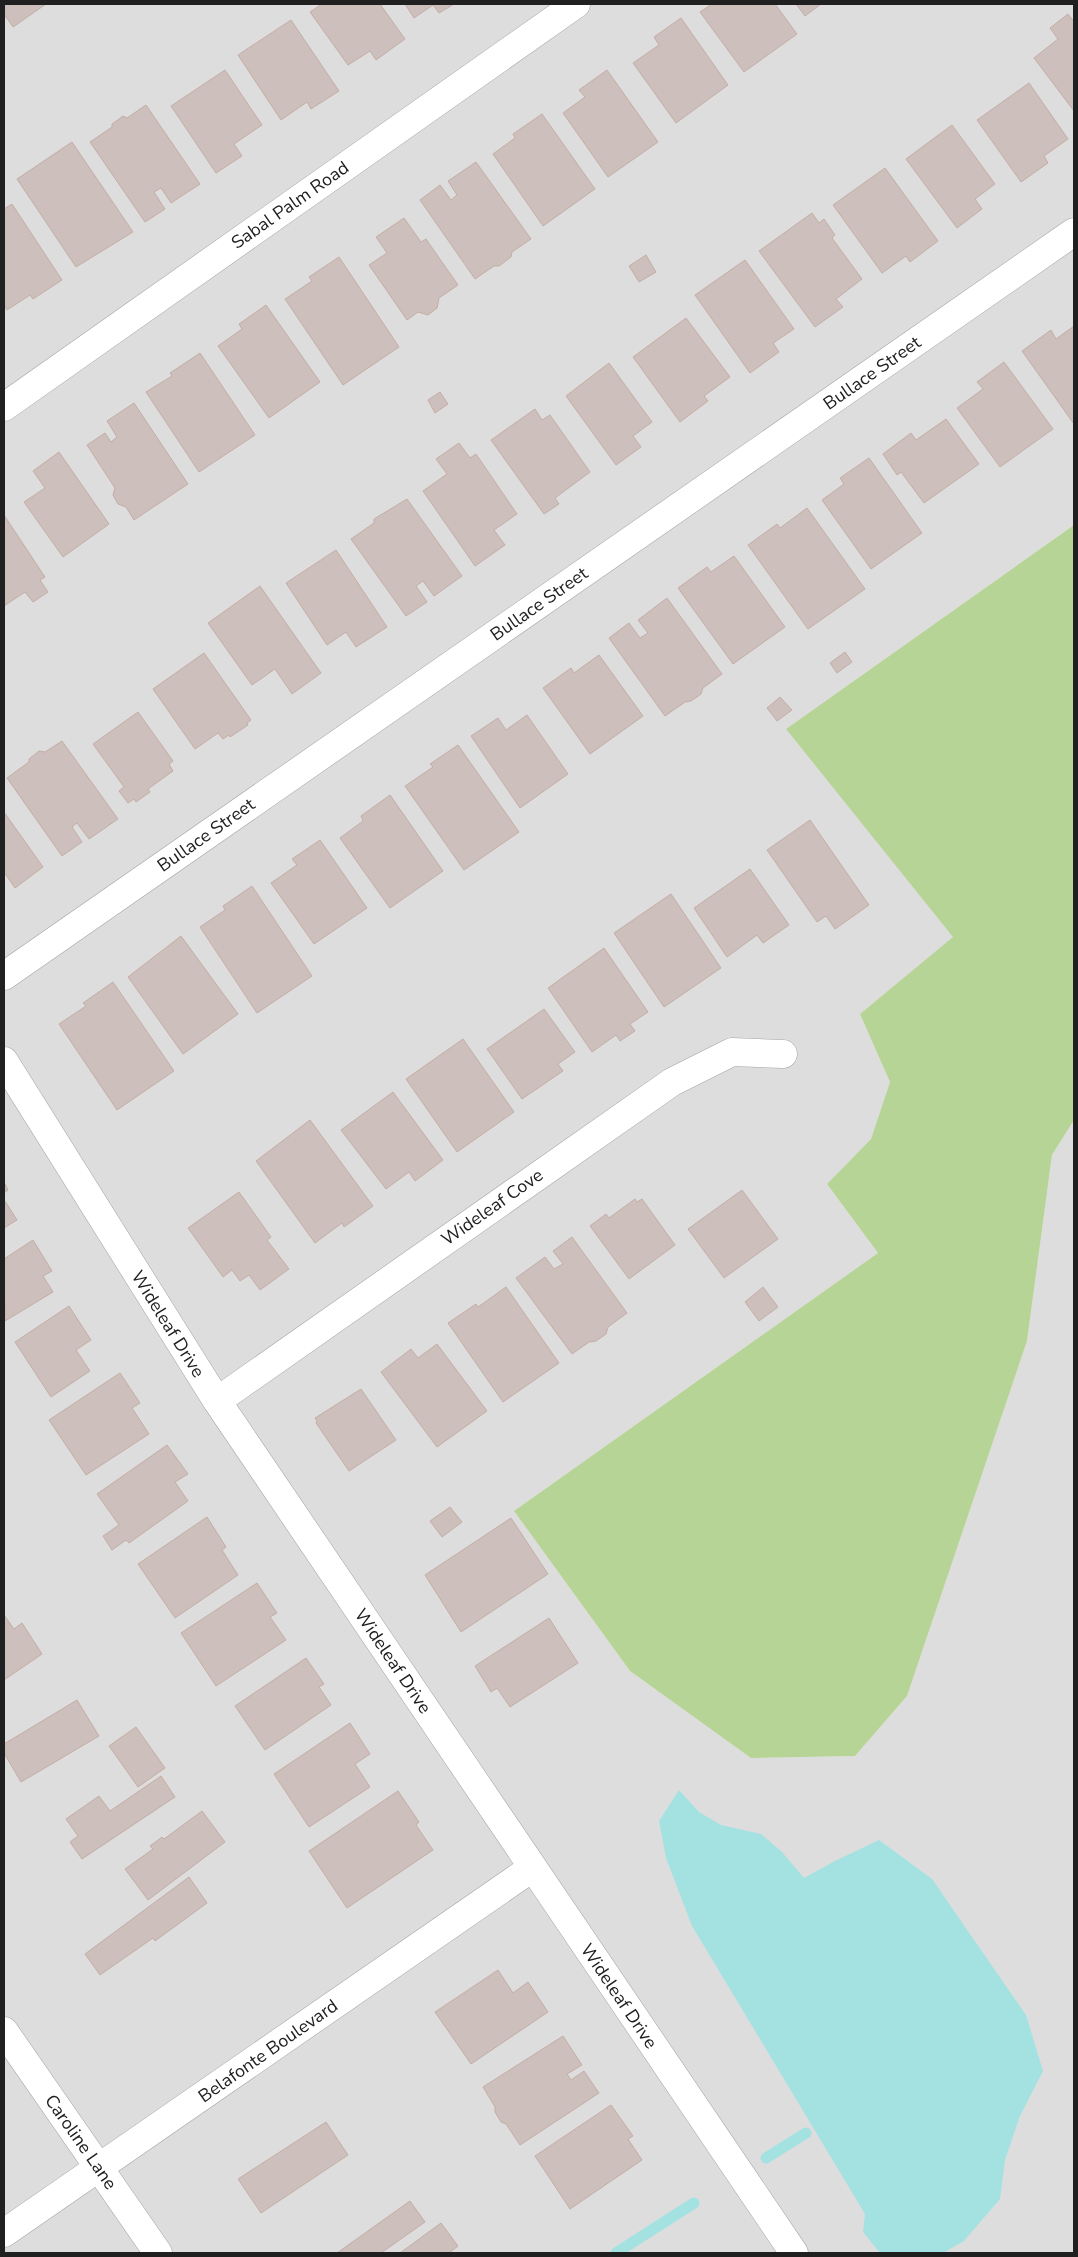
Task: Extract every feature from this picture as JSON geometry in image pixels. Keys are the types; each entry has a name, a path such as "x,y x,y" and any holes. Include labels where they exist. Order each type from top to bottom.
{"street":[{"name":"Sabal Palm Road","path":"4,407 576,4"},
{"name":"Bullace Street","path":"4,976 1074,232"},
{"name":"Wideleaf Cove","path":"217,1401 672,1082 732,1052 783,1054"},
{"name":"Wideleaf Drive","path":"4,1060 217,1401 794,2253"},
{"name":"Belafonte Boulevard","path":"4,2233 532,1868"},
{"name":"Caroline Lane","path":"4,2031 158,2253"}],"shaded area":[{"path":"4,4 1074,4 1074,525 786,729 954,937 860,1014 890,1082 871,1139 827,1184 878,1253 514,1511 630,1671 751,1758 855,1756 907,1696 1027,1341 1052,1155 1074,1120 1074,2253 4,2253"}],"green space":[{"path":"1074,525 1074,1120 1052,1155 1027,1341 907,1696 855,1756 751,1758 630,1671 514,1511 878,1253 827,1184 871,1139 890,1082 860,1014 953,937 786,729"}],"water":[{"path":"679,1790 699,1812 721,1825 761,1834 782,1852 804,1878 879,1840 932,1879 1026,2015 1043,2071 1020,2116 1005,2160 1000,2199 964,2241 943,2253 880,2253 863,2232 865,2214 692,1926 666,1858 659,1821"}],"building":[{"path":"4,4 46,4 13,27 4,14"},
{"path":"322,4 380,4 405,39 376,60 370,51 348,65 310,12"},
{"path":"405,4 454,4 439,13 433,5 414,18"},
{"path":"712,4 775,4 797,34 744,72 700,12"},
{"path":"796,4 821,4 805,16"},
{"path":"1068,14 1074,22 1074,111 1034,58 1058,39 1050,28"},
{"path":"681,18 728,85 676,123 633,63 659,45 654,37"},
{"path":"291,20 339,91 311,109 307,102 281,120 238,55"},
{"path":"225,70 262,125 234,144 242,156 216,173 171,106"},
{"path":"607,70 658,142 608,177 563,113 585,97 579,90"},
{"path":"1029,83 1068,139 1044,156 1048,163 1021,182 977,120"},
{"path":"146,105 200,184 171,203 161,188 154,192 165,209 145,222 90,142 112,127 112,124 123,116 127,118"},
{"path":"542,114 595,189 543,226 493,154 515,138 513,134"},
{"path":"952,125 995,184 975,199 982,209 957,228 906,159"},
{"path":"72,142 133,232 76,267 17,179"},
{"path":"476,162 531,239 512,252 511,257 499,266 494,266 475,279 420,200 440,185 451,200 457,195 448,181"},
{"path":"885,168 938,241 910,262 906,256 882,273 833,205"},
{"path":"12,204 62,280 33,299 30,295 7,310 4,305 4,209"},
{"path":"812,213 819,223 824,219 835,235 832,238 862,279 836,299 843,307 815,327 759,251"},
{"path":"404,218 421,242 426,239 458,285 439,298 437,308 428,315 418,312 407,320 369,265 387,253 376,237"},
{"path":"646,255 656,272 639,282 629,266"},
{"path":"339,257 399,347 343,385 285,299 312,281 309,277"},
{"path":"745,260 794,329 773,343 779,352 750,373 695,295"},
{"path":"266,305 320,382 269,418 218,346 242,329 239,324"},
{"path":"686,318 730,377 704,396 708,401 680,422 633,357"},
{"path":"1074,326 1074,424 1022,351 1051,330 1056,339"},
{"path":"200,353 255,435 199,472 146,392 172,376 170,373"},
{"path":"1004,362 1053,429 1000,467 957,408 983,389 977,382"},
{"path":"609,363 652,422 633,436 641,447 616,465 566,396"},
{"path":"440,392 448,404 435,413 428,400"},
{"path":"134,403 188,484 134,520 126,507 118,504 113,495 115,488 87,445 105,433 111,442 117,437 107,421"},
{"path":"535,409 542,420 550,415 590,472 555,498 559,504 544,514 491,440"},
{"path":"946,419 979,464 924,503 901,472 897,475 883,454 911,433 916,440"},
{"path":"459,443 470,458 476,454 517,514 494,530 505,545 475,566 423,491 447,474 436,459"},
{"path":"59,452 109,524 63,557 24,502 45,488 33,471"},
{"path":"869,458 922,533 871,569 822,500 844,484 840,478"},
{"path":"407,499 462,576 434,596 423,581 416,586 427,602 406,616 351,539 374,523 374,519"},
{"path":"807,508 865,589 808,629 748,545 777,524 780,528"},
{"path":"4,515 45,577 40,580 48,592 33,602 25,592 4,606"},
{"path":"336,550 387,627 356,647 346,632 327,645 286,583"},
{"path":"734,556 785,627 733,664 678,588 707,567 711,572"},
{"path":"260,586 321,673 292,694 275,669 252,685 208,623"},
{"path":"667,598 722,674 703,688 701,694 691,701 685,702 665,716 609,638 629,623 640,638 648,633 638,620"},
{"path":"845,652 852,662 837,673 830,663"},
{"path":"204,653 251,720 247,723 248,725 230,737 229,735 223,739 218,733 195,749 153,689"},
{"path":"599,655 643,716 590,754 543,688 571,668 574,673"},
{"path":"780,697 792,710 777,721 767,708"},
{"path":"138,712 173,761 169,764 173,771 148,789 150,792 136,802 134,799 128,803 119,791 124,787 93,744"},
{"path":"527,715 568,774 520,808 471,736 498,718 506,730"},
{"path":"62,741 118,819 89,839 77,823 72,827 82,842 62,856 7,778 29,762 29,759 39,751 45,752"},
{"path":"458,745 519,832 464,870 405,786 433,767 430,764"},
{"path":"390,795 443,871 390,908 340,838 363,821 361,816"},
{"path":"4,812 43,867 15,888 4,872"},
{"path":"810,820 869,905 835,929 826,916 817,922 767,850"},
{"path":"320,840 367,908 314,944 271,883 297,865 292,859"},
{"path":"750,869 789,925 763,943 757,935 727,957 694,908"},
{"path":"252,886 312,976 257,1013 200,927 225,910 223,906"},
{"path":"671,894 721,968 664,1007 614,933"},
{"path":"181,936 238,1014 183,1054 128,977"},
{"path":"604,948 648,1012 630,1024 635,1031 620,1041 616,1035 592,1052 548,988"},
{"path":"113,982 174,1071 117,1110 59,1024 86,1006 83,1003"},
{"path":"544,1009 575,1052 558,1064 563,1071 522,1099 487,1049"},
{"path":"463,1039 514,1112 457,1152 406,1079"},
{"path":"393,1092 443,1160 415,1181 409,1172 386,1189 341,1130"},
{"path":"310,1120 373,1206 344,1227 342,1223 315,1243 256,1161"},
{"path":"4,1182 8,1190 4,1193"},
{"path":"742,1190 778,1239 724,1278 688,1229"},
{"path":"239,1192 271,1237 267,1240 289,1269 260,1290 249,1275 240,1281 232,1270 223,1277 188,1228"},
{"path":"635,1199 637,1202 642,1199 675,1245 629,1279 590,1226 606,1214 609,1218"},
{"path":"4,1202 17,1220 4,1228"},
{"path":"572,1237 627,1313 608,1327 606,1334 596,1341 589,1342 572,1354 516,1278 545,1257 554,1269 563,1264 553,1251"},
{"path":"33,1240 52,1271 43,1276 53,1292 5,1321 4,1259"},
{"path":"506,1287 559,1363 503,1402 448,1323 476,1304 478,1307"},
{"path":"763,1287 778,1307 759,1321 745,1302"},
{"path":"69,1306 91,1340 76,1350 90,1371 51,1397 15,1342"},
{"path":"437,1344 487,1411 437,1447 381,1372 411,1349 418,1358"},
{"path":"120,1373 140,1403 132,1408 149,1434 86,1475 49,1420"},
{"path":"361,1389 396,1440 349,1471 316,1423 315,1418"},
{"path":"167,1445 188,1474 175,1482 188,1501 129,1543 126,1540 112,1550 103,1536 119,1525 97,1494"},
{"path":"450,1507 462,1522 442,1537 430,1521"},
{"path":"207,1517 226,1547 222,1550 238,1575 175,1618 138,1564"},
{"path":"511,1518 548,1574 461,1632 425,1575"},
{"path":"257,1583 277,1613 270,1617 286,1640 216,1686 181,1633"},
{"path":"4,1615 14,1629 22,1623 42,1654 4,1680"},
{"path":"549,1618 578,1663 510,1707 497,1688 491,1692 475,1666"},
{"path":"306,1658 324,1684 319,1687 331,1705 265,1750 235,1706"},
{"path":"77,1700 99,1736 21,1782 4,1753 4,1744"},
{"path":"350,1723 370,1754 355,1764 370,1787 309,1827 274,1774"},
{"path":"136,1727 165,1768 138,1787 109,1746"},
{"path":"161,1776 175,1797 82,1859 70,1842 78,1836 66,1819 99,1796 110,1811"},
{"path":"398,1791 419,1822 416,1825 433,1850 347,1908 309,1851"},
{"path":"202,1811 225,1842 148,1900 125,1869 153,1849 150,1846 162,1837 164,1839"},
{"path":"189,1877 207,1903 155,1941 153,1938 100,1975 85,1954"},
{"path":"498,1970 513,1993 528,1982 548,2012 471,2064 435,2012"},
{"path":"563,2036 582,2065 567,2074 571,2080 584,2071 599,2093 520,2145 506,2124 501,2122 495,2112 495,2107 483,2087"},
{"path":"611,2105 633,2136 628,2139 642,2160 570,2209 535,2156"},
{"path":"326,2122 348,2155 261,2213 238,2179"},
{"path":"410,2201 425,2222 381,2253 337,2253"},
{"path":"441,2223 458,2246 449,2253 400,2253"}],"waterway":[{"path":"766,2158 806,2133"},
{"path":"616,2253 694,2203"}]}
